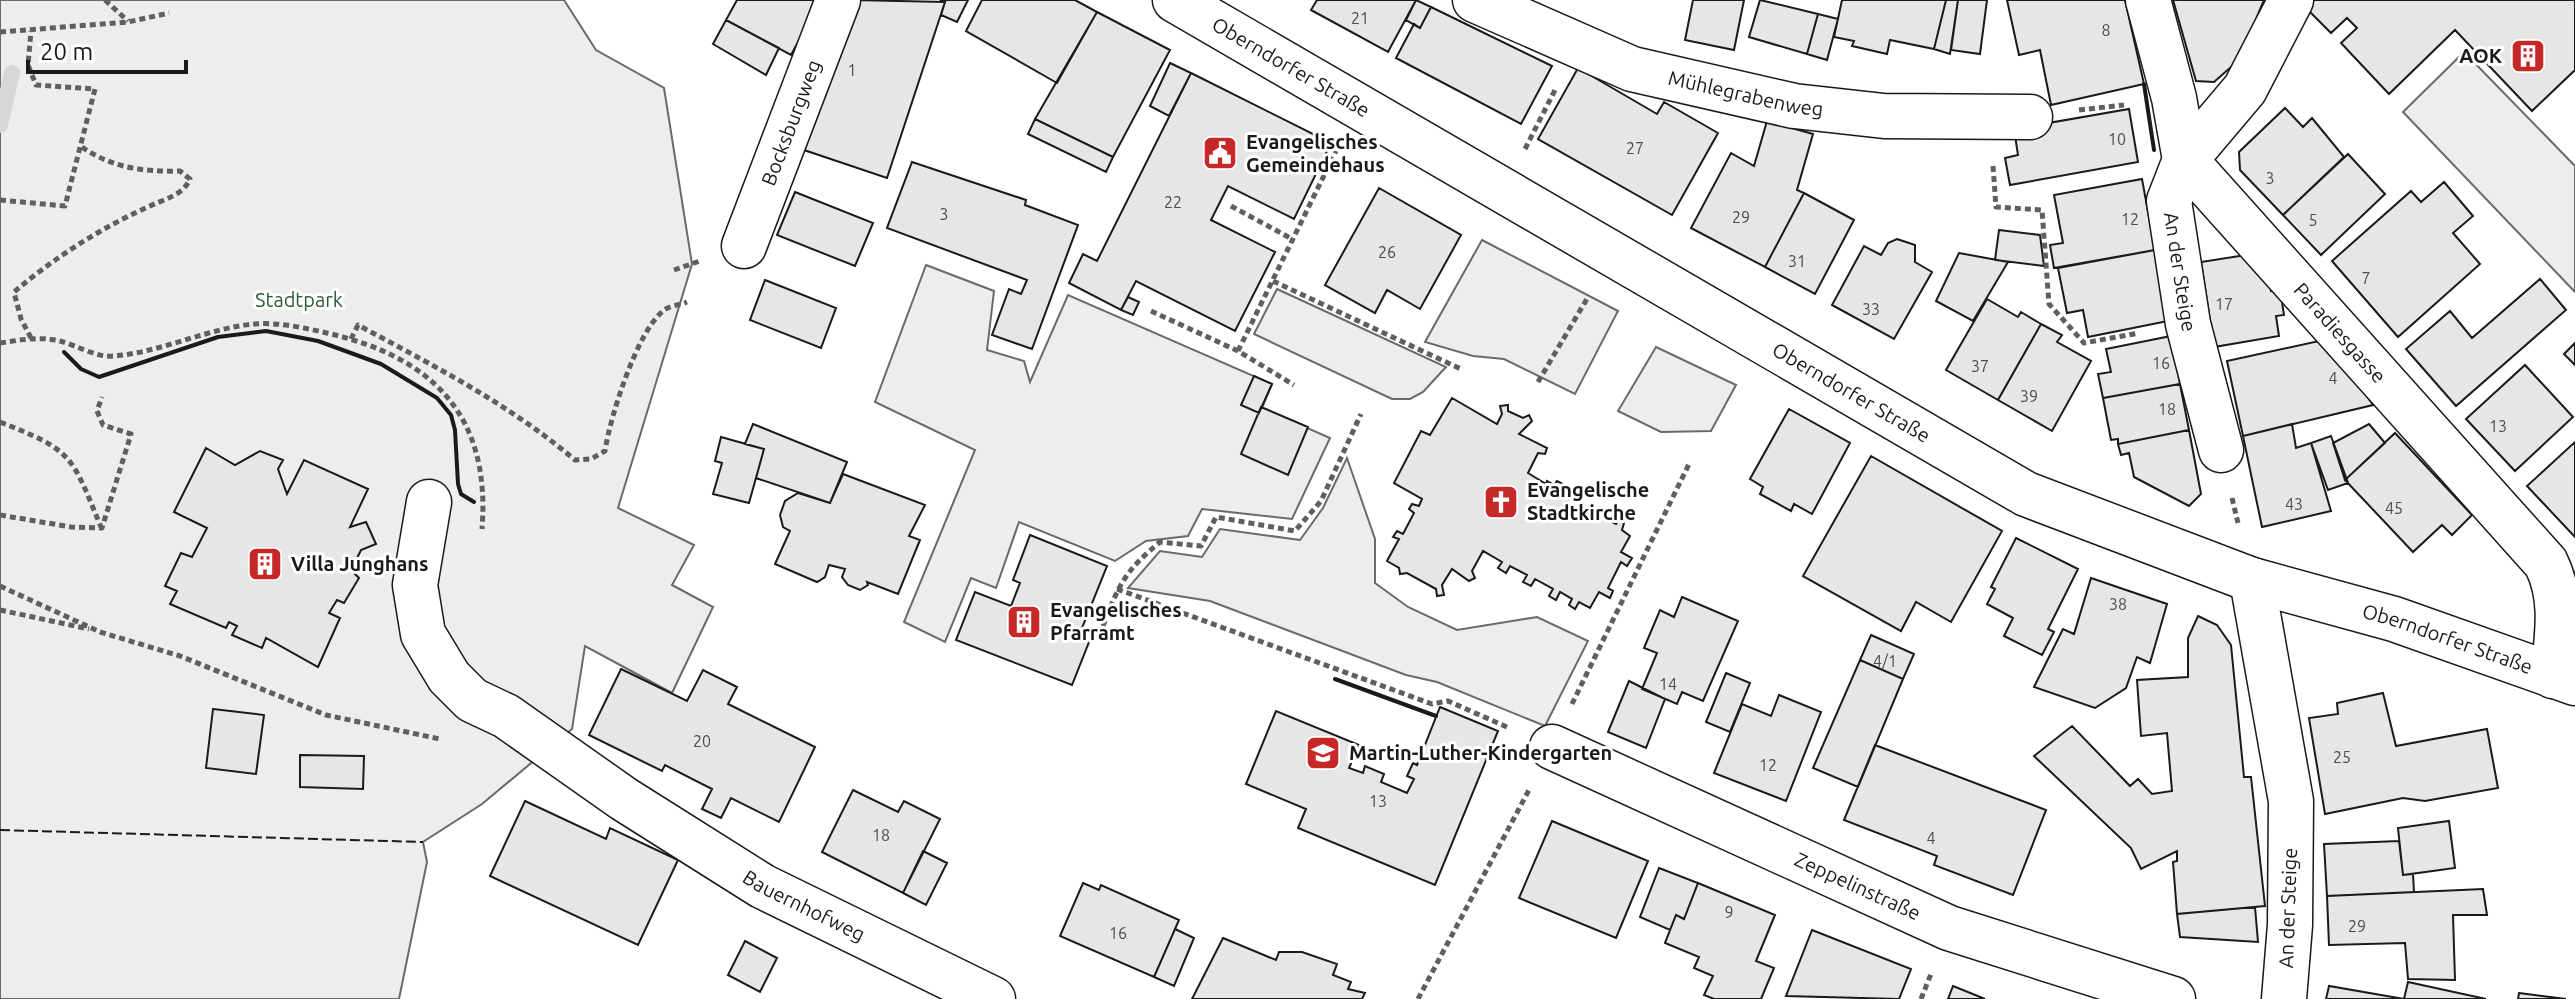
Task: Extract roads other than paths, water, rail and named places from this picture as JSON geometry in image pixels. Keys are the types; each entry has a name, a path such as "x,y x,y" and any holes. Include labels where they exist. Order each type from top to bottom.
{"street":[{"name":"Bocksburgweg","path":"744,246 838,0"},
{"name":"Oberndorfer Straße","path":"1175,0 2026,494 2252,580 2394,619 2564,680"},
{"name":"Mühlegrabenweg","path":"1475,0 1632,69 1794,106 1884,116 2010,117"},
{"path":"2148,0 2174,98 2185,160"},
{"path":"2185,160 2245,89 2291,0"},
{"name":"An der Steige","path":"2185,160 2169,201 2188,324 2221,450"},
{"name":"Paradiesgasse","path":"2185,160 2546,563 2556,585 2564,680"},
{"name":"Bauernhofweg","path":"429,502 415,585 423,634 449,677 464,692 506,716 624,799 762,886 993,999"},
{"name":"An der Steige","path":"2252,580 2291,801 2290,925 2284,999"},
{"name":"Zeppelinstraße","path":"1552,747 1949,928 2173,999"}],"waterway":[{"path":"0,125 12,73"}],"place":[{"name":"AOK","path":"2528,56"},
{"name":"Evangelisches Gemeindehaus","path":"1220,153"},
{"name":"Evangelische Stadtkirche","path":"1501,502"},
{"name":"Villa Junghans","path":"265,564"},
{"name":"Evangelisches Pfarramt","path":"1024,622"},
{"name":"Martin-Luther-Kindergarten","path":"1323,753"}],"park label":[{"name":"Stadtpark","path":"299,300"}]}
